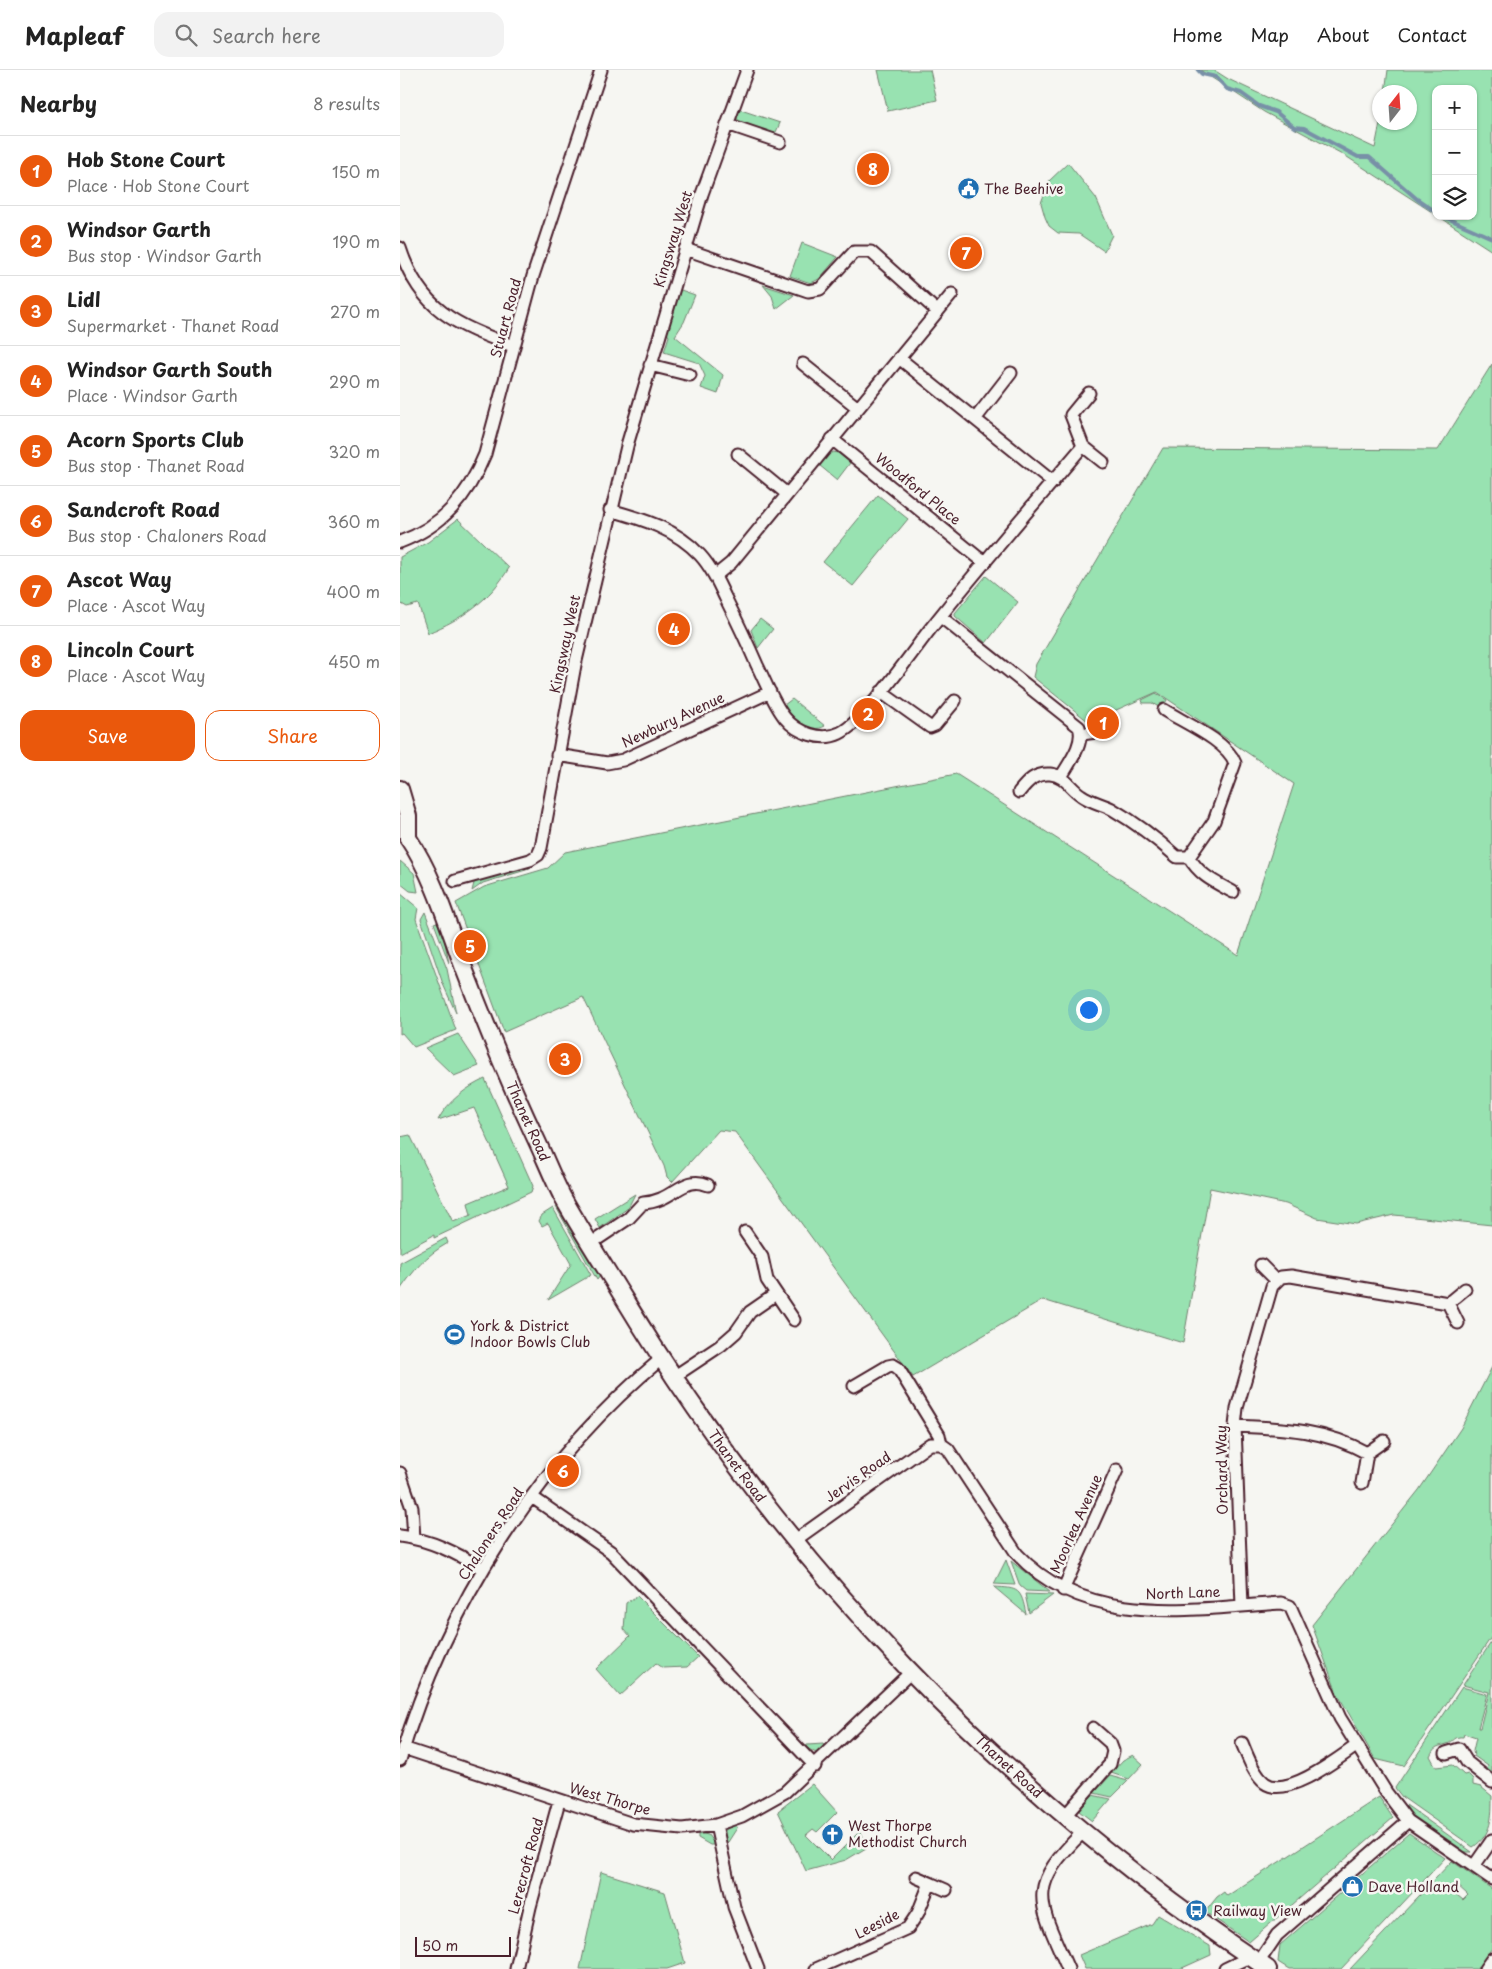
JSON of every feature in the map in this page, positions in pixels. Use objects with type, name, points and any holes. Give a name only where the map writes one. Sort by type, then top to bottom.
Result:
[{"type":"street","name":"Stuart Road","points":[[400,542],[418,535],[438,523],[455,507],[477,475],[485,454],[513,346],[568,164],[601,70]]},
{"type":"street","name":"Kingsway West","points":[[462,883],[530,860],[538,855],[542,848],[557,755],[610,510],[650,365],[685,249],[747,70]]},
{"type":"street","points":[[727,124],[780,142]]},
{"type":"street","points":[[400,248],[412,278],[436,308],[455,322],[513,346]]},
{"type":"street","points":[[685,249],[808,291],[820,289],[854,252],[871,252],[937,311]]},
{"type":"street","points":[[715,576],[731,563],[952,294]]},
{"type":"street","points":[[899,358],[976,418],[1053,482]]},
{"type":"street","points":[[803,364],[858,408]]},
{"type":"street","points":[[650,365],[690,376]]},
{"type":"street","points":[[976,418],[1011,373]]},
{"type":"street","points":[[1089,393],[1071,415],[1083,446],[1102,462]]},
{"type":"street","name":"Woodford Place","points":[[832,439],[985,563]]},
{"type":"street","points":[[610,510],[647,520],[678,537],[700,554],[715,576],[770,692],[786,719],[798,729],[810,735],[825,736],[839,734],[853,725],[940,616],[1083,446]]},
{"type":"street","points":[[738,454],[787,494]]},
{"type":"street","points":[[940,616],[1079,727],[1082,734],[1061,777]]},
{"type":"street","name":"Newbury Avenue","points":[[557,755],[608,763],[623,760],[770,692]]},
{"type":"street","points":[[881,692],[930,727],[935,725],[955,701]]},
{"type":"street","points":[[1164,710],[1222,744],[1232,754],[1235,763],[1214,821],[1189,857]]},
{"type":"street","points":[[1082,734],[1110,730]]},
{"type":"street","points":[[1020,792],[1029,780],[1038,774],[1051,774],[1061,777],[1080,794],[1111,808],[1159,840],[1177,857],[1189,857]]},
{"type":"street","points":[[400,789],[408,816],[404,839]]},
{"type":"street","name":"Thanet Road","points":[[404,839],[429,875],[505,1072],[562,1196],[672,1378],[725,1452],[794,1541],[910,1673],[1082,1833],[1149,1886],[1259,1963]]},
{"type":"street","points":[[1189,857],[1195,868],[1205,877],[1233,892]]},
{"type":"street","points":[[590,1244],[629,1218],[643,1202],[660,1201],[689,1182],[698,1181],[708,1185]]},
{"type":"street","points":[[745,1232],[762,1257],[764,1273],[794,1320]]},
{"type":"street","points":[[1261,1265],[1276,1280],[1291,1276],[1448,1303],[1465,1289]]},
{"type":"street","name":"Orchard Way","points":[[1242,1606],[1235,1426],[1237,1408],[1268,1295],[1276,1280]]},
{"type":"street","points":[[672,1378],[720,1346],[736,1332],[750,1312],[776,1294]]},
{"type":"street","points":[[1448,1303],[1458,1323]]},
{"type":"street","name":"Chaloners Road","points":[[400,1760],[425,1688],[449,1635],[484,1569],[532,1497],[572,1445],[604,1410],[661,1359]]},
{"type":"street","name":"North Lane","points":[[854,1386],[888,1366],[893,1365],[898,1368],[939,1435],[941,1444],[948,1449],[1017,1554],[1025,1563],[1063,1590],[1090,1601],[1132,1608],[1242,1606],[1281,1603],[1290,1606],[1329,1698],[1356,1746],[1386,1792],[1408,1821],[1492,1879]]},
{"type":"street","points":[[1235,1426],[1294,1428],[1349,1443],[1367,1453]]},
{"type":"street","points":[[1362,1483],[1367,1453],[1384,1441]]},
{"type":"street","name":"Jervis Road","points":[[794,1541],[930,1444],[941,1444]]},
{"type":"street","name":"Moorlea Avenue","points":[[1063,1590],[1117,1470]]},
{"type":"street","points":[[400,1473],[412,1508],[414,1538]]},
{"type":"street","points":[[532,1497],[611,1552],[815,1766]]},
{"type":"street","points":[[400,1536],[414,1538],[446,1548],[484,1569]]},
{"type":"street","name":"West Thorpe","points":[[404,1748],[633,1824],[682,1829],[716,1825],[765,1805],[785,1792],[815,1766],[910,1673]]},
{"type":"street","points":[[1064,1817],[1110,1764],[1113,1757],[1110,1743],[1093,1728]]},
{"type":"street","points":[[1242,1743],[1261,1778],[1266,1784],[1278,1787],[1303,1779],[1323,1769],[1356,1746]]},
{"type":"street","points":[[1446,1753],[1459,1749],[1467,1762],[1492,1782]]},
{"type":"street","name":"Lerecroft Road","points":[[516,1969],[530,1906],[559,1800]]},
{"type":"street","points":[[1225,1969],[1259,1963],[1278,1934],[1408,1821]]},
{"type":"street","points":[[716,1825],[734,1907],[758,1969]]},
{"type":"street","points":[[1068,1969],[1046,1916],[1042,1899],[1049,1870],[1082,1833]]},
{"type":"street","points":[[1474,1866],[1492,1840]]},
{"type":"street","points":[[916,1877],[946,1890]]},
{"type":"street","name":"Leeside","points":[[816,1969],[908,1928],[918,1913],[930,1883]]},
{"type":"street","points":[[1485,1969],[1492,1958]]},
{"type":"green space","points":[[878,70],[930,70],[937,100],[888,111]]},
{"type":"green space","points":[[1200,70],[1214,70],[1228,79],[1375,148],[1379,130],[1417,130],[1417,85],[1386,85],[1388,70],[1492,70],[1492,251],[1444,220],[1477,220],[1477,85],[1432,85],[1432,212],[1344,155],[1264,112]]},
{"type":"green space","points":[[738,109],[780,123],[776,132],[771,134],[739,122],[736,116]]},
{"type":"green space","points":[[1068,163],[1096,198],[1112,235],[1104,251],[1079,234],[1058,233],[1049,226],[1045,217],[1041,203],[1049,181]]},
{"type":"green space","points":[[802,243],[838,257],[819,279],[811,283],[790,276]]},
{"type":"green space","points":[[763,285],[794,295],[776,309],[772,296]]},
{"type":"green space","points":[[678,289],[695,295],[684,322],[675,336],[723,375],[718,394],[701,388],[705,376],[699,363],[664,352],[669,336],[666,332]]},
{"type":"green space","points":[[1492,364],[1492,1225],[1394,1215],[1356,1224],[1317,1218],[1286,1204],[1210,1188],[1183,1343],[1043,1300],[913,1377],[735,1132],[719,1130],[672,1182],[667,1177],[664,1166],[583,997],[504,1032],[456,903],[484,887],[548,868],[565,852],[956,774],[1238,955],[1294,784],[1157,692],[1089,722],[1033,677],[1036,664],[1163,448],[1438,450]]},
{"type":"green space","points":[[833,452],[838,453],[850,463],[837,480],[819,465]]},
{"type":"green space","points":[[878,495],[908,519],[853,586],[823,562]]},
{"type":"green space","points":[[458,519],[509,568],[484,599],[464,615],[428,633],[418,604],[407,607],[400,603],[400,557],[428,542]]},
{"type":"green space","points":[[986,576],[1018,602],[986,643],[955,616],[955,613]]},
{"type":"green space","points":[[760,619],[773,629],[758,648],[751,630]]},
{"type":"green space","points":[[1156,693],[1167,700],[1162,709],[1152,703],[1143,703],[1142,700]]},
{"type":"green space","points":[[792,699],[825,726],[814,728],[802,723],[791,715],[784,705]]},
{"type":"green space","points":[[400,861],[414,873],[418,892],[410,891],[400,883]]},
{"type":"green space","points":[[530,863],[533,866],[526,870],[483,883],[472,891],[477,880]]},
{"type":"green space","points":[[400,893],[418,908],[416,919],[456,1030],[414,1047],[402,1033],[400,1034]]},
{"type":"green space","points":[[425,912],[447,969],[456,1013],[443,984],[421,919]]},
{"type":"green space","points":[[437,922],[444,938],[449,963],[434,923]]},
{"type":"green space","points":[[458,1034],[479,1066],[454,1076],[425,1048]]},
{"type":"green space","points":[[485,1079],[533,1186],[531,1192],[434,1238],[434,1235],[400,1253],[400,1137],[410,1135],[453,1222],[471,1215],[468,1203],[509,1186],[474,1108],[438,1120],[458,1095]]},
{"type":"green space","points":[[635,1194],[628,1208],[600,1228],[595,1219]]},
{"type":"green space","points":[[556,1207],[563,1209],[600,1276],[597,1280]]},
{"type":"green space","points":[[553,1208],[591,1275],[548,1300],[571,1264],[548,1223],[542,1226],[539,1221],[542,1215]]},
{"type":"green space","points":[[446,1238],[448,1243],[421,1264],[400,1290],[400,1263]]},
{"type":"green space","points":[[1492,1367],[1492,1636],[1404,1766],[1375,1759],[1337,1693],[1312,1625],[1419,1490],[1461,1428]]},
{"type":"green space","points":[[1006,1560],[1015,1585],[994,1584]]},
{"type":"green space","points":[[1011,1561],[1050,1592],[1026,1591],[1020,1586]]},
{"type":"green space","points":[[994,1587],[1014,1589],[1018,1592],[1026,1614]]},
{"type":"green space","points":[[1025,1594],[1053,1595],[1029,1613]]},
{"type":"green space","points":[[637,1596],[698,1657],[687,1667],[663,1668],[656,1663],[620,1696],[596,1669],[630,1636],[624,1629],[626,1603]]},
{"type":"green space","points":[[1492,1641],[1492,1777],[1486,1772],[1488,1766],[1474,1756],[1473,1751],[1476,1738],[1464,1734],[1463,1737],[1458,1737],[1450,1743],[1435,1748],[1430,1756],[1436,1767],[1453,1765],[1464,1775],[1468,1774],[1473,1779],[1473,1785],[1481,1787],[1492,1796],[1490,1825],[1484,1837],[1473,1847],[1402,1797],[1395,1788],[1462,1687],[1487,1694],[1478,1728],[1480,1728],[1489,1692],[1463,1685]]},
{"type":"green space","points":[[823,1744],[826,1748],[816,1753],[805,1747],[807,1745]]},
{"type":"green space","points":[[1133,1755],[1143,1764],[1129,1779],[1111,1773],[1123,1760]]},
{"type":"green space","points":[[1110,1776],[1128,1781],[1112,1797],[1094,1793]]},
{"type":"green space","points":[[812,1784],[837,1812],[817,1832],[813,1829],[806,1835],[831,1860],[859,1832],[871,1845],[846,1860],[806,1871],[778,1811]]},
{"type":"green space","points":[[1092,1795],[1111,1799],[1092,1821],[1079,1811]]},
{"type":"green space","points":[[1379,1797],[1393,1818],[1249,1942],[1205,1912],[1217,1897],[1224,1892],[1227,1896]]},
{"type":"green space","points":[[1406,1805],[1472,1852],[1463,1852],[1419,1822],[1404,1807]]},
{"type":"green space","points":[[736,1824],[737,1828],[728,1842],[724,1843],[725,1830]]},
{"type":"green space","points":[[698,1833],[708,1835],[715,1845],[710,1845],[698,1838]]},
{"type":"green space","points":[[1409,1833],[1445,1858],[1341,1969],[1289,1969],[1278,1962],[1280,1945]]},
{"type":"green space","points":[[1452,1861],[1492,1889],[1492,1948],[1477,1969],[1350,1969]],"holes":[[[1456,1884],[1468,1895],[1463,1900],[1451,1890]]]},
{"type":"green space","points":[[601,1872],[665,1892],[685,1963],[667,1969],[580,1969]]},
{"type":"green space","points":[[1158,1915],[1210,1946],[1211,1955],[1180,1969],[1085,1969],[1079,1955],[1152,1924]]},
{"type":"waterway","points":[[1198,70],[1202,74],[1216,77],[1227,89],[1241,93],[1259,106],[1276,112],[1294,127],[1304,128],[1358,157],[1369,157],[1417,199],[1432,209]]},
{"type":"waterway","points":[[1451,220],[1492,238]]},
{"type":"place","name":"Lincoln Court","points":[[873,169]]},
{"type":"place","name":"The Beehive","points":[[968,189]]},
{"type":"place","name":"Ascot Way","points":[[966,253]]},
{"type":"place","name":"Windsor Garth South","points":[[674,629]]},
{"type":"place","name":"Windsor Garth","points":[[868,714]]},
{"type":"place","name":"Hob Stone Court","points":[[1103,723]]},
{"type":"place","name":"Acorn Sports Club","points":[[470,946]]},
{"type":"place","name":"Lidl","points":[[565,1059]]},
{"type":"place","name":"York & District Indoor Bowls Club","points":[[454,1334]]},
{"type":"place","name":"Sandcroft Road","points":[[563,1471]]},
{"type":"place","name":"West Thorpe Methodist Church","points":[[832,1834]]},
{"type":"place","name":"Dave Holland","points":[[1352,1887]]},
{"type":"place","name":"Railway View","points":[[1197,1911]]}]
